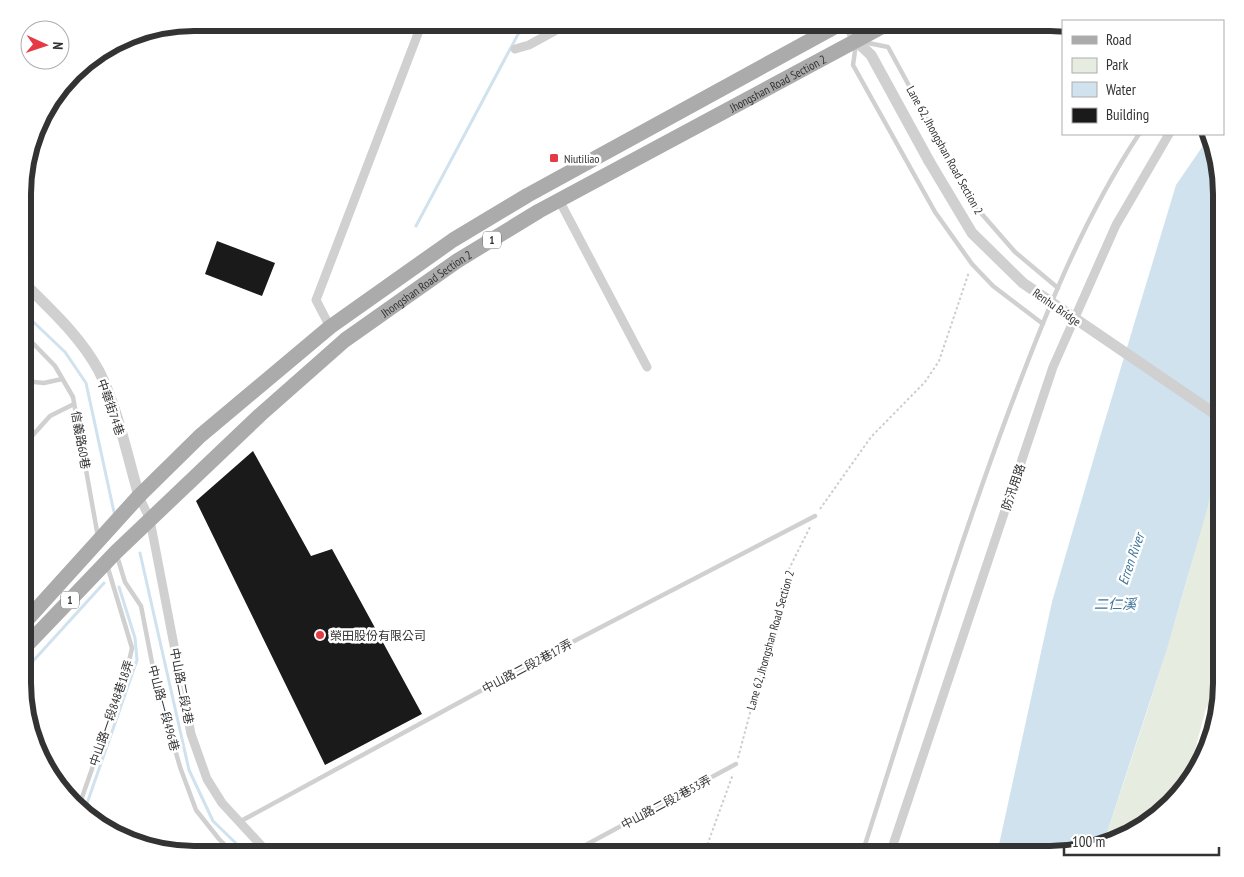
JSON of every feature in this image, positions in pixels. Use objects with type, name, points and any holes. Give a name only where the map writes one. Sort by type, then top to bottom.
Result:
[{"type":"main road","name":"Jhongshan Road Section 2","points":[[105,549],[134,502],[200,436],[330,327],[453,240],[520,200],[826,32]]},
{"type":"main road","name":"Jhongshan Road Section 2","points":[[105,549],[146,524],[260,414],[345,340],[457,261],[559,200],[872,32]]},
{"type":"main road","name":"1","points":[[32,616],[105,549]]},
{"type":"main road","name":"1","points":[[32,638],[105,549]]},
{"type":"street","points":[[330,327],[316,300],[419,32]]},
{"type":"street","points":[[515,49],[528,45],[553,32]]},
{"type":"street","name":"Lane 62, Jhongshan Road Section 2","points":[[852,32],[856,41],[871,55],[929,161]]},
{"type":"street","name":"防汛用路","points":[[893,846],[1053,367],[1116,225],[1169,135]]},
{"type":"street","name":"Renhu Bridge","points":[[929,161],[972,233],[1023,283],[1212,412]]},
{"type":"street","points":[[559,200],[647,367]]},
{"type":"street","name":"中華街74巷","points":[[31,290],[65,324],[98,369],[106,387],[134,502]]},
{"type":"street","name":"中山路二段2巷","points":[[134,502],[146,524],[191,734],[207,779],[222,803],[262,845]]},
{"type":"lane","points":[[856,41],[853,65],[935,212],[972,264],[993,286],[1043,324]]},
{"type":"lane","name":"Lane 62, Jhongshan Road Section 2","points":[[856,41],[888,47],[974,205],[1015,252],[1058,288]]},
{"type":"lane","points":[[865,846],[956,560],[996,445],[1058,288],[1102,192],[1138,135]]},
{"type":"lane","name":"信義路60巷","points":[[31,342],[55,366],[74,404],[105,549]]},
{"type":"lane","points":[[31,382],[44,383],[62,379]]},
{"type":"lane","points":[[31,437],[50,416],[74,404]]},
{"type":"lane","name":"中山路二段2巷17弄","points":[[241,821],[530,664],[815,516]]},
{"type":"lane","name":"中山路一段848巷18弄","points":[[80,799],[128,666],[132,648],[105,549]]},
{"type":"lane","name":"中山路一段496巷","points":[[105,549],[141,606],[155,678],[180,767],[196,810],[225,845]]},
{"type":"lane","name":"中山路二段2巷53弄","points":[[585,845],[736,764]]},
{"type":"path","name":"Lane 62, Jhongshan Road Section 2","points":[[707,846],[736,764],[788,571],[815,516],[871,437],[925,382],[939,361],[972,264]]},
{"type":"green space","points":[[1212,481],[1211,706],[1206,708],[1192,761],[1179,782],[1149,812],[1122,829],[1106,835],[1169,642],[1198,541]]},
{"type":"water","name":"二仁溪","points":[[1204,144],[1212,183],[1212,485],[1208,506],[1167,649],[1106,835],[1071,844],[999,846],[1052,602],[1176,185]]},
{"type":"building","points":[[217,241],[275,263],[262,296],[205,274]]},
{"type":"building","name":"榮田股份有限公司","points":[[253,451],[311,556],[332,549],[422,714],[325,765],[196,501]]},
{"type":"waterway","points":[[416,226],[519,32]]},
{"type":"waterway","points":[[31,320],[65,352],[86,383],[114,512]]},
{"type":"waterway","points":[[140,553],[189,770],[213,821],[238,845]]},
{"type":"waterway","points":[[32,662],[104,583]]},
{"type":"waterway","points":[[87,805],[137,660],[135,638],[119,587]]},
{"type":"place","name":"Niutiliao","points":[[554,158]]},
{"type":"place","name":"榮田股份有限公司","points":[[320,635]]},
{"type":"water label","name":"Erren River","points":[[1131,559]]}]
